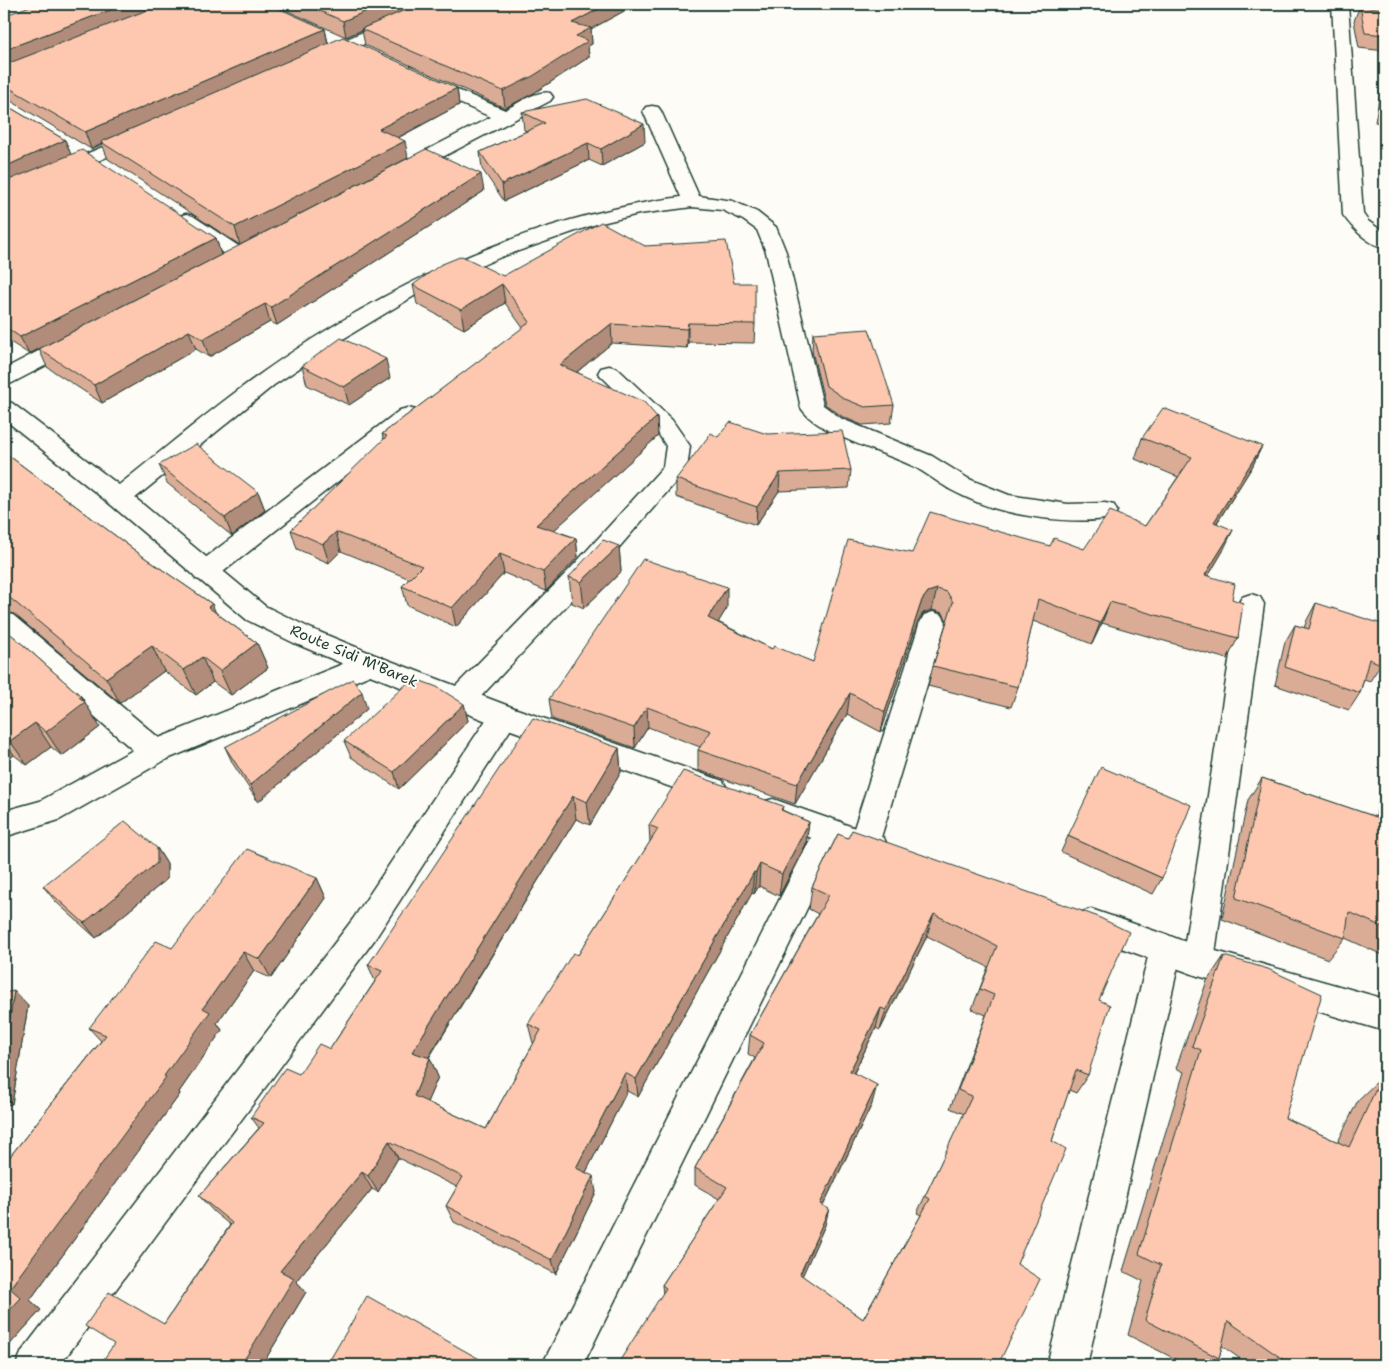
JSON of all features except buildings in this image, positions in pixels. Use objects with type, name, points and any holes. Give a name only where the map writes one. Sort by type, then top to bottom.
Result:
[{"type":"street","points":[[303,65],[439,4]]},
{"type":"street","points":[[1358,15],[1340,8],[1353,215],[1361,225],[1385,242]]},
{"type":"street","points":[[331,38],[365,54]]},
{"type":"street","points":[[408,74],[505,117]]},
{"type":"street","points":[[381,181],[544,97]]},
{"type":"street","points":[[652,112],[692,202]]},
{"type":"street","points":[[4,196],[82,153],[152,131]]},
{"type":"street","points":[[82,153],[106,169]]},
{"type":"street","points":[[119,498],[266,380],[335,334],[412,289],[494,253],[586,221],[640,208],[692,202],[726,205],[750,216],[766,227],[776,252],[812,408],[834,424],[924,462],[961,485],[1004,503],[1068,512],[1105,511]]},
{"type":"street","points":[[173,212],[240,255]]},
{"type":"street","points":[[222,264],[257,246]]},
{"type":"street","points":[[4,378],[91,332]]},
{"type":"street","points":[[461,699],[580,575],[675,469],[678,446],[664,425],[609,373]]},
{"type":"street","name":"Route Sidi M'Barek","points":[[4,408],[119,498],[256,613],[303,636],[370,664],[504,716],[902,857]]},
{"type":"street","points":[[205,572],[408,415]]},
{"type":"street","points":[[1198,960],[1251,604]]},
{"type":"street","points":[[4,622],[155,752]]},
{"type":"street","points":[[864,844],[933,622]]},
{"type":"street","points":[[4,824],[48,811],[155,752],[370,664]]},
{"type":"street","points":[[36,1365],[364,929],[504,716]]},
{"type":"street","points":[[562,1365],[830,831]]},
{"type":"street","points":[[1062,913],[1198,960],[1385,1015]]},
{"type":"street","points":[[1067,1365],[1166,949]]}]
